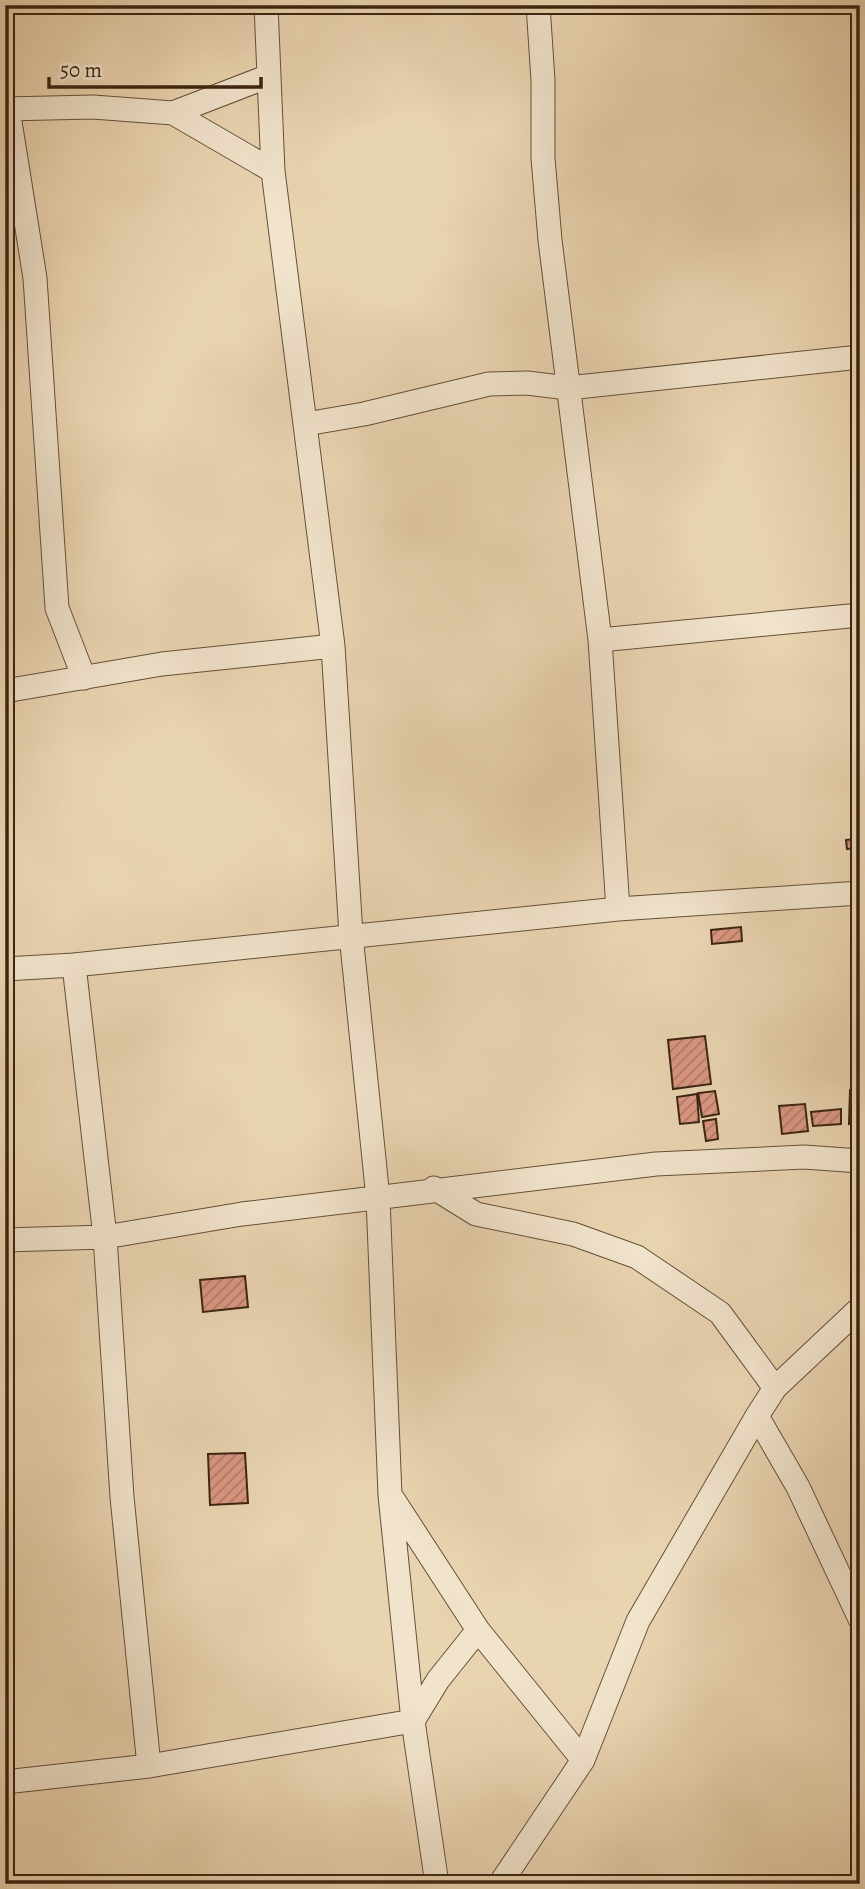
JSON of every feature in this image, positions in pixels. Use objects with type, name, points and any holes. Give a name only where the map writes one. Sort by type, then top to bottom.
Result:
[{"type":"street","points":[[265,5],[273,171],[333,646],[351,935],[378,1198],[390,1495],[412,1721],[437,1884]]},
{"type":"street","points":[[538,5],[543,80],[543,158],[568,388],[600,640],[618,909]]},
{"type":"street","points":[[84,678],[57,608],[35,278],[7,109],[93,107],[173,113],[268,76]]},
{"type":"street","points":[[173,113],[273,171]]},
{"type":"street","points":[[306,424],[364,414],[489,384],[527,383],[568,388],[860,357]]},
{"type":"street","points":[[600,640],[860,615]]},
{"type":"street","points":[[5,691],[162,664],[333,646]]},
{"type":"street","points":[[5,969],[75,965],[618,909],[860,892]]},
{"type":"street","points":[[75,965],[105,1237],[122,1497],[149,1766]]},
{"type":"street","points":[[5,1240],[105,1237],[242,1214],[378,1198],[434,1188],[656,1164],[804,1157],[860,1161]]},
{"type":"street","points":[[434,1188],[476,1214],[573,1234],[637,1258],[720,1313],[775,1388]]},
{"type":"street","points":[[500,1884],[583,1760],[638,1621],[757,1416],[775,1388],[860,1308]]},
{"type":"street","points":[[757,1416],[798,1487],[860,1619]]},
{"type":"street","points":[[390,1495],[478,1630],[583,1760]]},
{"type":"street","points":[[5,1782],[149,1766],[412,1721],[438,1680],[478,1630]]},
{"type":"building","points":[[860,838],[860,848],[847,849],[846,840]]},
{"type":"building","points":[[741,927],[742,941],[712,944],[711,930]]},
{"type":"building","points":[[705,1036],[711,1084],[673,1089],[668,1040]]},
{"type":"building","points":[[850,1090],[860,1090],[860,1125],[849,1124]]},
{"type":"building","points":[[715,1091],[719,1114],[702,1117],[698,1093]]},
{"type":"building","points":[[697,1094],[699,1122],[680,1124],[677,1097]]},
{"type":"building","points":[[805,1104],[808,1131],[782,1134],[779,1106]]},
{"type":"building","points":[[841,1109],[841,1124],[813,1126],[811,1112]]},
{"type":"building","points":[[716,1119],[718,1139],[706,1141],[703,1121]]},
{"type":"building","points":[[245,1276],[248,1307],[203,1312],[200,1280]]},
{"type":"building","points":[[245,1453],[248,1503],[210,1505],[208,1454]]}]
